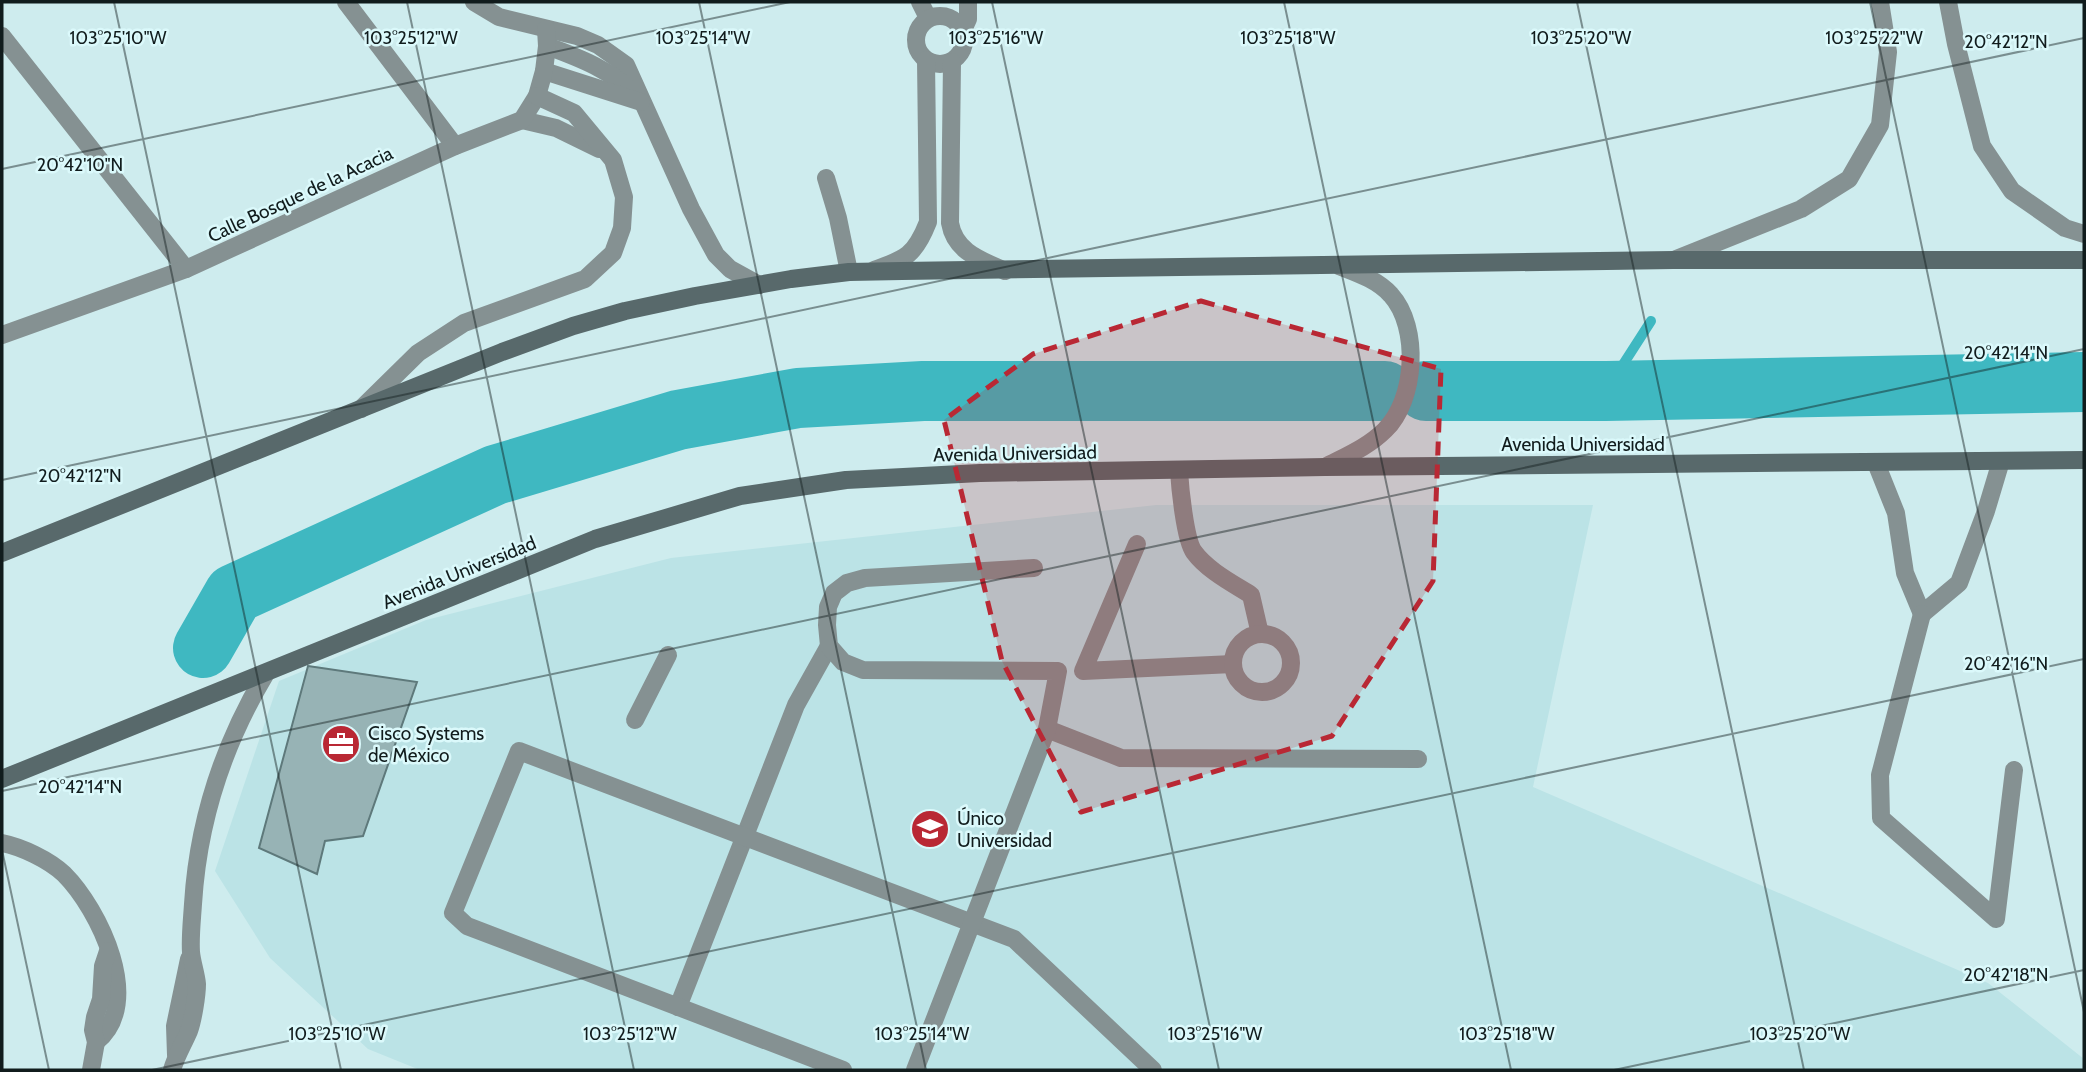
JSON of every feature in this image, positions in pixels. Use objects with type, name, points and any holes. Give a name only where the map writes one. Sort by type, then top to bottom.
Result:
[{"type":"main road","points":[[2,553],[573,326],[625,311],[759,285],[858,272],[1673,260],[2084,260]]},
{"type":"main road","name":"Avenida Universidad","points":[[2,779],[594,539],[740,496],[846,480],[980,473],[2084,460]]},
{"type":"street","points":[[474,2],[590,62],[621,81],[644,103],[691,209],[716,256],[730,269],[759,285]]},
{"type":"street","points":[[920,2],[928,18]]},
{"type":"street","points":[[963,30],[968,19],[968,2]]},
{"type":"street","points":[[1673,260],[1801,209],[1849,178],[1880,125],[1888,52],[1880,2]]},
{"type":"street","points":[[1948,2],[1982,146],[2012,191],[2065,229],[2084,234]]},
{"type":"street","points":[[356,6],[455,146]]},
{"type":"street","points":[[941,15],[954,20],[963,30],[965,42],[961,53],[952,61],[934,64],[918,51],[915,38],[919,26],[928,18],[941,15]]},
{"type":"street","points":[[2,36],[186,269]]},
{"type":"street","points":[[546,37],[544,71],[537,96],[522,120],[561,130],[595,145],[613,160]]},
{"type":"street","points":[[827,178],[858,272],[901,260],[914,249],[928,222],[926,60]]},
{"type":"street","points":[[952,61],[952,235],[959,245],[977,258],[1005,271]]},
{"type":"street","points":[[544,71],[644,103]]},
{"type":"street","points":[[361,409],[418,353],[464,323],[584,279],[613,253],[622,229],[624,197],[613,160],[574,113],[537,96]]},
{"type":"street","name":"Calle Bosque de la Acacia","points":[[2,335],[186,269],[455,146],[522,120]]},
{"type":"street","points":[[1325,467],[1369,443],[1387,428],[1400,408],[1409,378],[1411,345],[1405,316],[1390,294],[1367,278],[1339,266]]},
{"type":"street","points":[[2001,461],[1959,583],[1922,614],[1880,775],[1881,818],[1996,919],[2014,770]]},
{"type":"street","points":[[1877,463],[1896,513],[1905,573],[1922,614]]},
{"type":"street","points":[[1179,471],[1182,507],[1192,551],[1214,571],[1251,595],[1260,634]]},
{"type":"street","points":[[1137,544],[1083,671],[1233,664]]},
{"type":"street","points":[[678,1007],[796,705],[829,646],[828,607],[834,593],[847,583],[865,578],[1034,568]]},
{"type":"street","points":[[1260,634],[1271,635],[1281,641],[1291,660],[1290,672],[1284,682],[1275,689],[1264,691],[1252,690],[1243,685],[1236,676],[1233,664],[1234,654],[1240,644],[1249,637],[1260,634]]},
{"type":"street","points":[[829,646],[843,662],[863,670],[1058,671],[1047,729],[915,1070]]},
{"type":"street","points":[[635,720],[668,655]]},
{"type":"street","points":[[174,1063],[190,1028],[197,984],[191,952],[195,869],[216,779],[235,729],[267,673]]},
{"type":"street","points":[[1047,729],[1121,758],[1418,759]]},
{"type":"street","points":[[843,1070],[467,926],[453,913],[519,751],[1014,939],[1153,1070]]},
{"type":"street","points":[[2,843],[41,859],[62,873],[83,898],[98,922],[108,951],[103,966],[101,999],[93,1030],[96,1042],[91,1070]]},
{"type":"highlighted area","points":[[1201,301],[1441,369],[1433,581],[1332,736],[1081,812],[1002,661],[944,420],[1033,354]]},
{"type":"shaded area","name":"Único Universidad","points":[[1156,505],[1593,505],[1533,787],[1988,983],[2084,1059],[2084,1070],[420,1070],[368,1049],[270,958],[215,871],[279,681],[426,620],[671,558]]},
{"type":"building","points":[[308,666],[417,682],[363,836],[325,841],[317,874],[259,848]]},
{"type":"waterway","points":[[1606,391],[1651,321]]},
{"type":"waterway","points":[[1426,391],[1606,391],[2084,382]]},
{"type":"waterway","points":[[203,648],[234,594],[495,475],[678,420],[798,398],[923,391],[1385,391]]},
{"type":"place","name":"Cisco Systems de México","points":[[341,744]]},
{"type":"place","name":"Único Universidad","points":[[930,829]]}]
